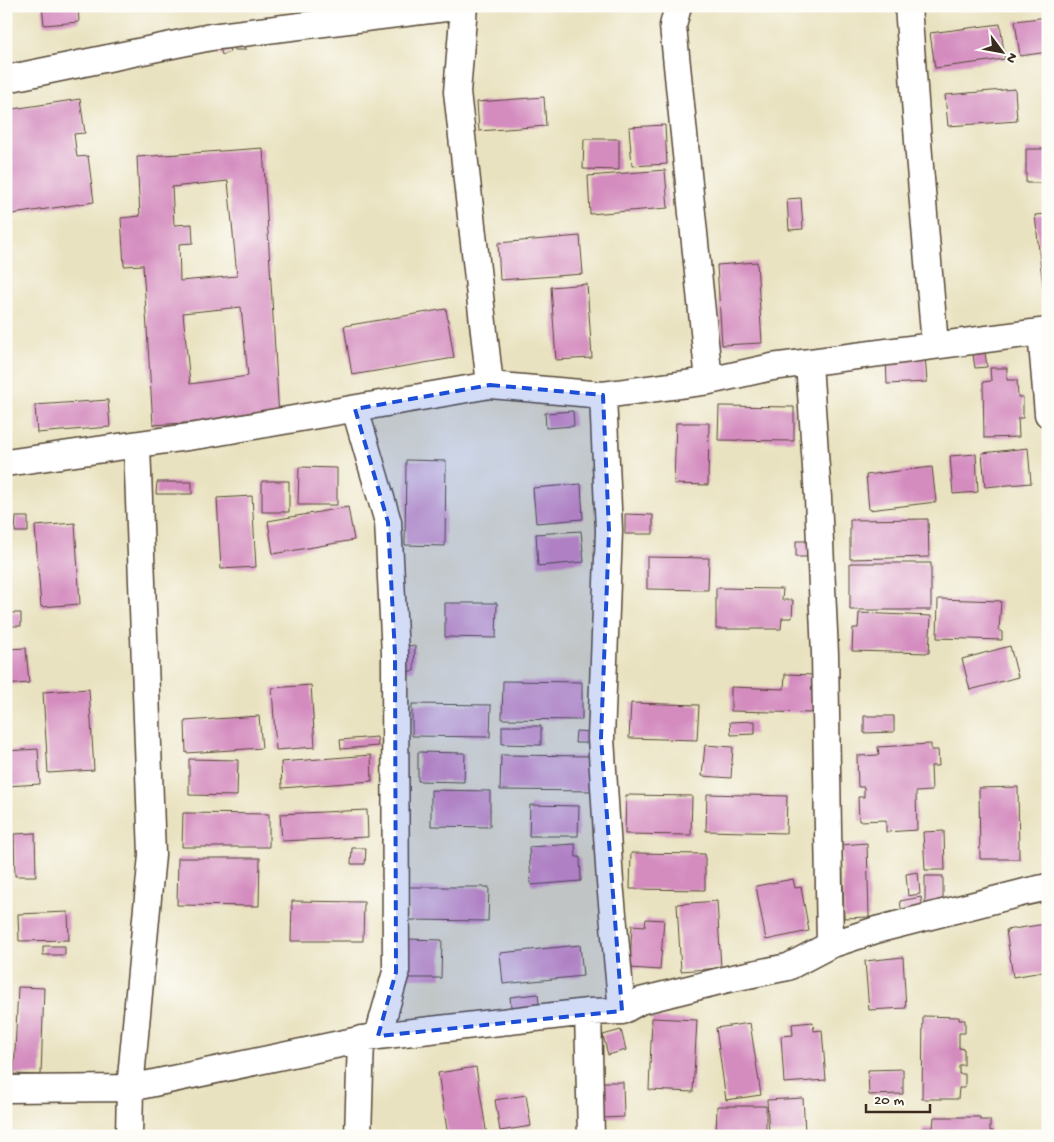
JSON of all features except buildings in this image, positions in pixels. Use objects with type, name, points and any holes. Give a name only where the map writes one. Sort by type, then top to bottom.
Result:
[{"type":"street","points":[[6,79],[211,37],[463,6],[457,92],[490,385]]},
{"type":"street","points":[[678,6],[673,26],[709,381]]},
{"type":"street","points":[[908,6],[918,155],[935,345]]},
{"type":"street","points":[[6,463],[137,444],[490,385],[603,395],[709,381],[772,367],[1044,331],[1048,414]]},
{"type":"street","points":[[809,363],[818,498],[825,654],[830,945]]},
{"type":"street","points":[[603,395],[609,531],[601,738],[610,882],[622,1011]]},
{"type":"street","points":[[355,408],[388,522],[395,654],[396,972],[370,1038],[358,1136]]},
{"type":"street","points":[[130,1136],[130,1088],[152,855],[137,444]]},
{"type":"street","points":[[6,1089],[130,1088],[370,1038],[588,1012],[622,1011],[640,1002],[728,979],[788,967],[830,945],[876,930],[1048,887]]},
{"type":"street","points":[[588,1012],[591,1136]]},
{"type":"highlighted area","points":[[490,385],[603,395],[609,531],[601,738],[622,1011],[378,1036],[396,972],[395,654],[388,522],[355,409]]}]
